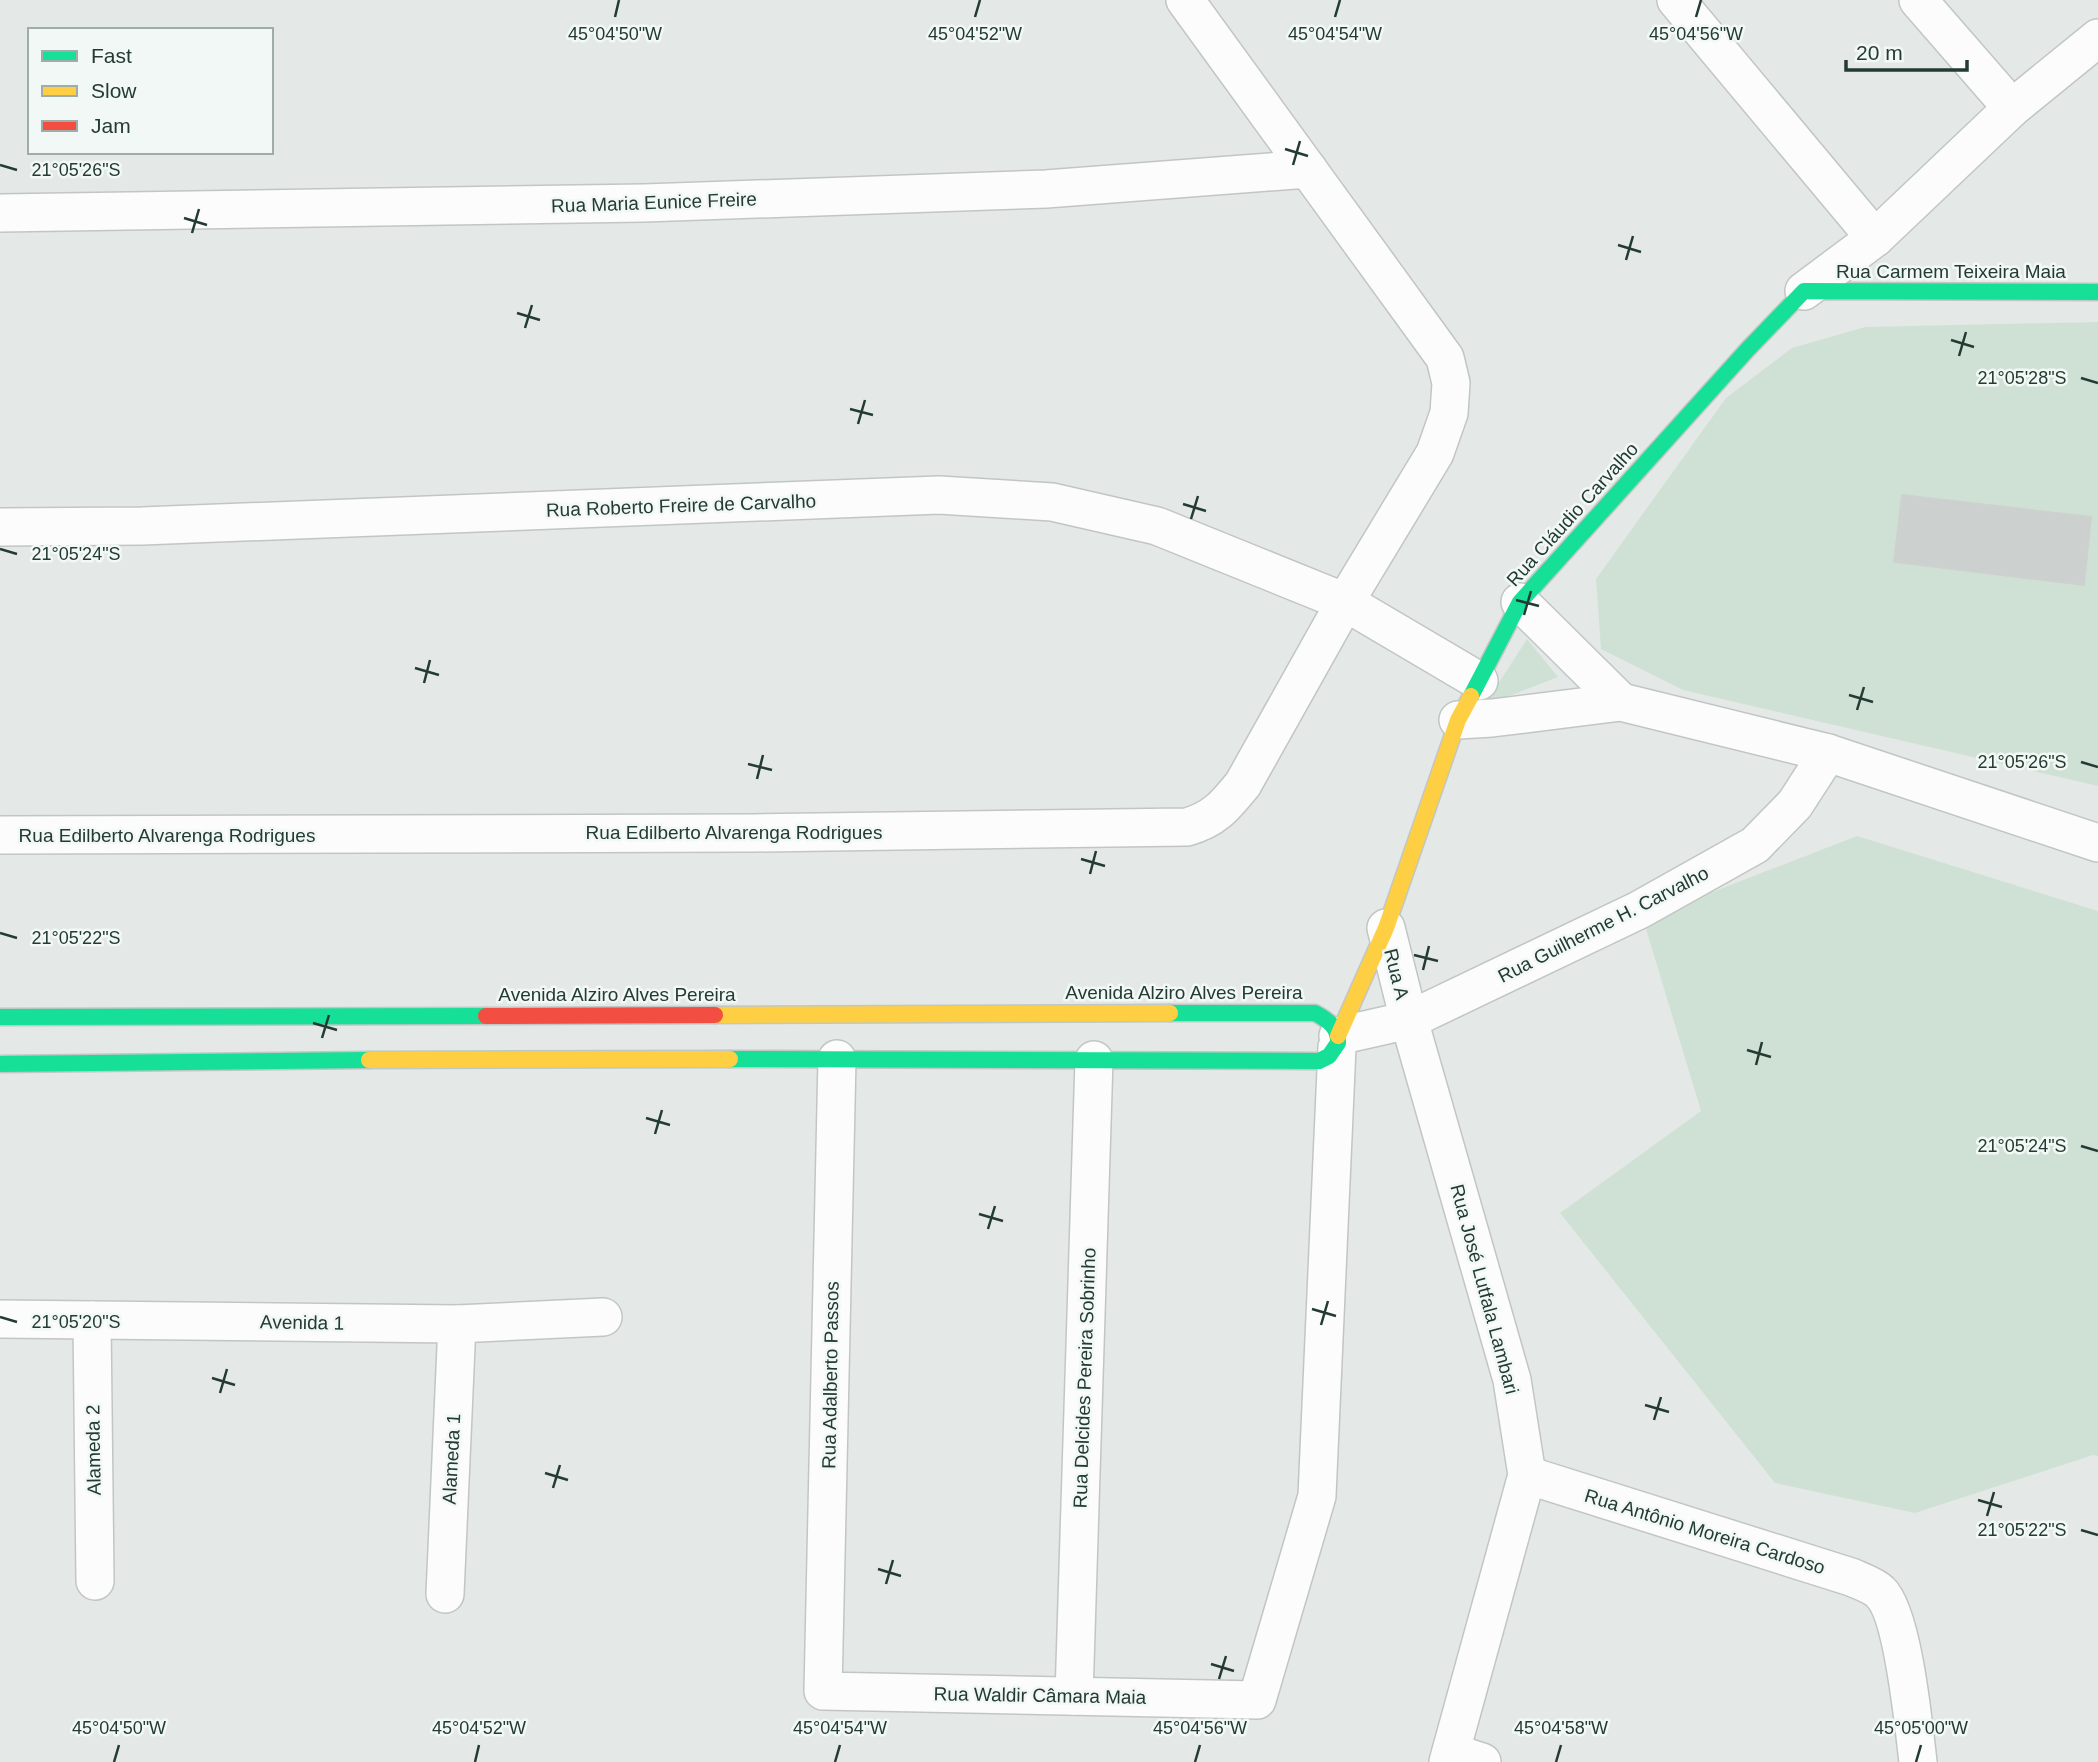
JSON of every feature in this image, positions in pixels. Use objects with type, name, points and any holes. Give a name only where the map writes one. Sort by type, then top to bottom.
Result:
[{"type":"street","name":"Rua Edilberto Alvarenga Rodrigues","points":[[0,835],[753,833],[1187,827],[1207,821],[1224,807],[1243,784],[1345,602],[1435,453],[1449,413],[1451,383],[1445,358],[1185,0]]},
{"type":"street","points":[[1676,0],[1875,239]]},
{"type":"street","points":[[1918,0],[2011,108]]},
{"type":"street","points":[[1804,291],[1875,239],[2011,108],[2098,38]]},
{"type":"street","name":"Rua Maria Eunice Freire","points":[[0,213],[644,204],[1046,189],[1308,169]]},
{"type":"street","name":"Rua Carmem Teixeira Maia","points":[[1804,291],[2098,292]]},
{"type":"street","name":"Rua Cláudio Carvalho","points":[[1338,1042],[1386,928],[1458,720],[1520,602],[1748,349],[1804,291]]},
{"type":"street","name":"Rua Roberto Freire de Carvalho","points":[[0,527],[142,526],[939,495],[996,496],[1052,502],[1157,526],[1345,602],[1479,681]]},
{"type":"street","points":[[1520,602],[1621,702]]},
{"type":"street","points":[[1458,720],[1621,702],[1828,753],[2098,843]]},
{"type":"street","name":"Rua Guilherme H. Carvalho","points":[[1338,1042],[1409,1020],[1639,910],[1755,845],[1795,804],[1828,753]]},
{"type":"street","name":"Rua A","points":[[1386,928],[1409,1020]]},
{"type":"street","name":"Avenida Alziro Alves Pereira","points":[[0,1017],[1315,1013],[1327,1018],[1336,1027],[1338,1042]]},
{"type":"street","name":"Rua José Lutfala Lambari","points":[[1409,1020],[1512,1380],[1527,1475],[1460,1759]]},
{"type":"street","points":[[0,1064],[582,1058],[1319,1061],[1330,1057],[1338,1042]]},
{"type":"street","name":"Rua Waldir Câmara Maia","points":[[823,1691],[1257,1700],[1317,1496],[1338,1042]]},
{"type":"street","name":"Rua Adalberto Passos","points":[[823,1691],[837,1059]]},
{"type":"street","name":"Rua Delcides Pereira Sobrinho","points":[[1074,1696],[1094,1060]]},
{"type":"street","name":"Avenida 1","points":[[0,1319],[457,1324],[603,1317]]},
{"type":"street","name":"Alameda 2","points":[[92,1320],[94,1581]]},
{"type":"street","name":"Alameda 1","points":[[445,1594],[457,1324]]},
{"type":"street","name":"Rua Antônio Moreira Cardoso","points":[[1527,1475],[1851,1577],[1881,1592],[1897,1630],[1909,1689],[1918,1762]]},
{"type":"green space","points":[[2098,322],[2098,786],[1683,690],[1601,649],[1596,579],[1726,398],[1792,348],[1865,327]]},
{"type":"green space","points":[[1527,639],[1558,677],[1484,706]]},
{"type":"green space","points":[[1857,836],[2098,911],[2098,1456],[2093,1455],[1915,1513],[1775,1483],[1560,1213],[1701,1111],[1643,919]]},
{"type":"building","points":[[1902,495],[2091,517],[2084,585],[1894,562]]},
{"type":"traffic: fast","points":[[1471,696],[1520,602],[1748,349],[1804,291],[2098,292]]},
{"type":"traffic: fast","points":[[730,1059],[1319,1061],[1329,1056],[1338,1043],[1337,1033],[1332,1025],[1315,1013],[1170,1013]]},
{"type":"traffic: fast","points":[[0,1017],[486,1016]]},
{"type":"traffic: fast","points":[[0,1064],[369,1060]]},
{"type":"traffic: slow","points":[[1338,1036],[1386,928],[1458,720],[1471,696]]},
{"type":"traffic: slow","points":[[715,1015],[1170,1013]]},
{"type":"traffic: slow","points":[[369,1060],[730,1059]]},
{"type":"traffic: jam","points":[[486,1016],[715,1015]]}]
